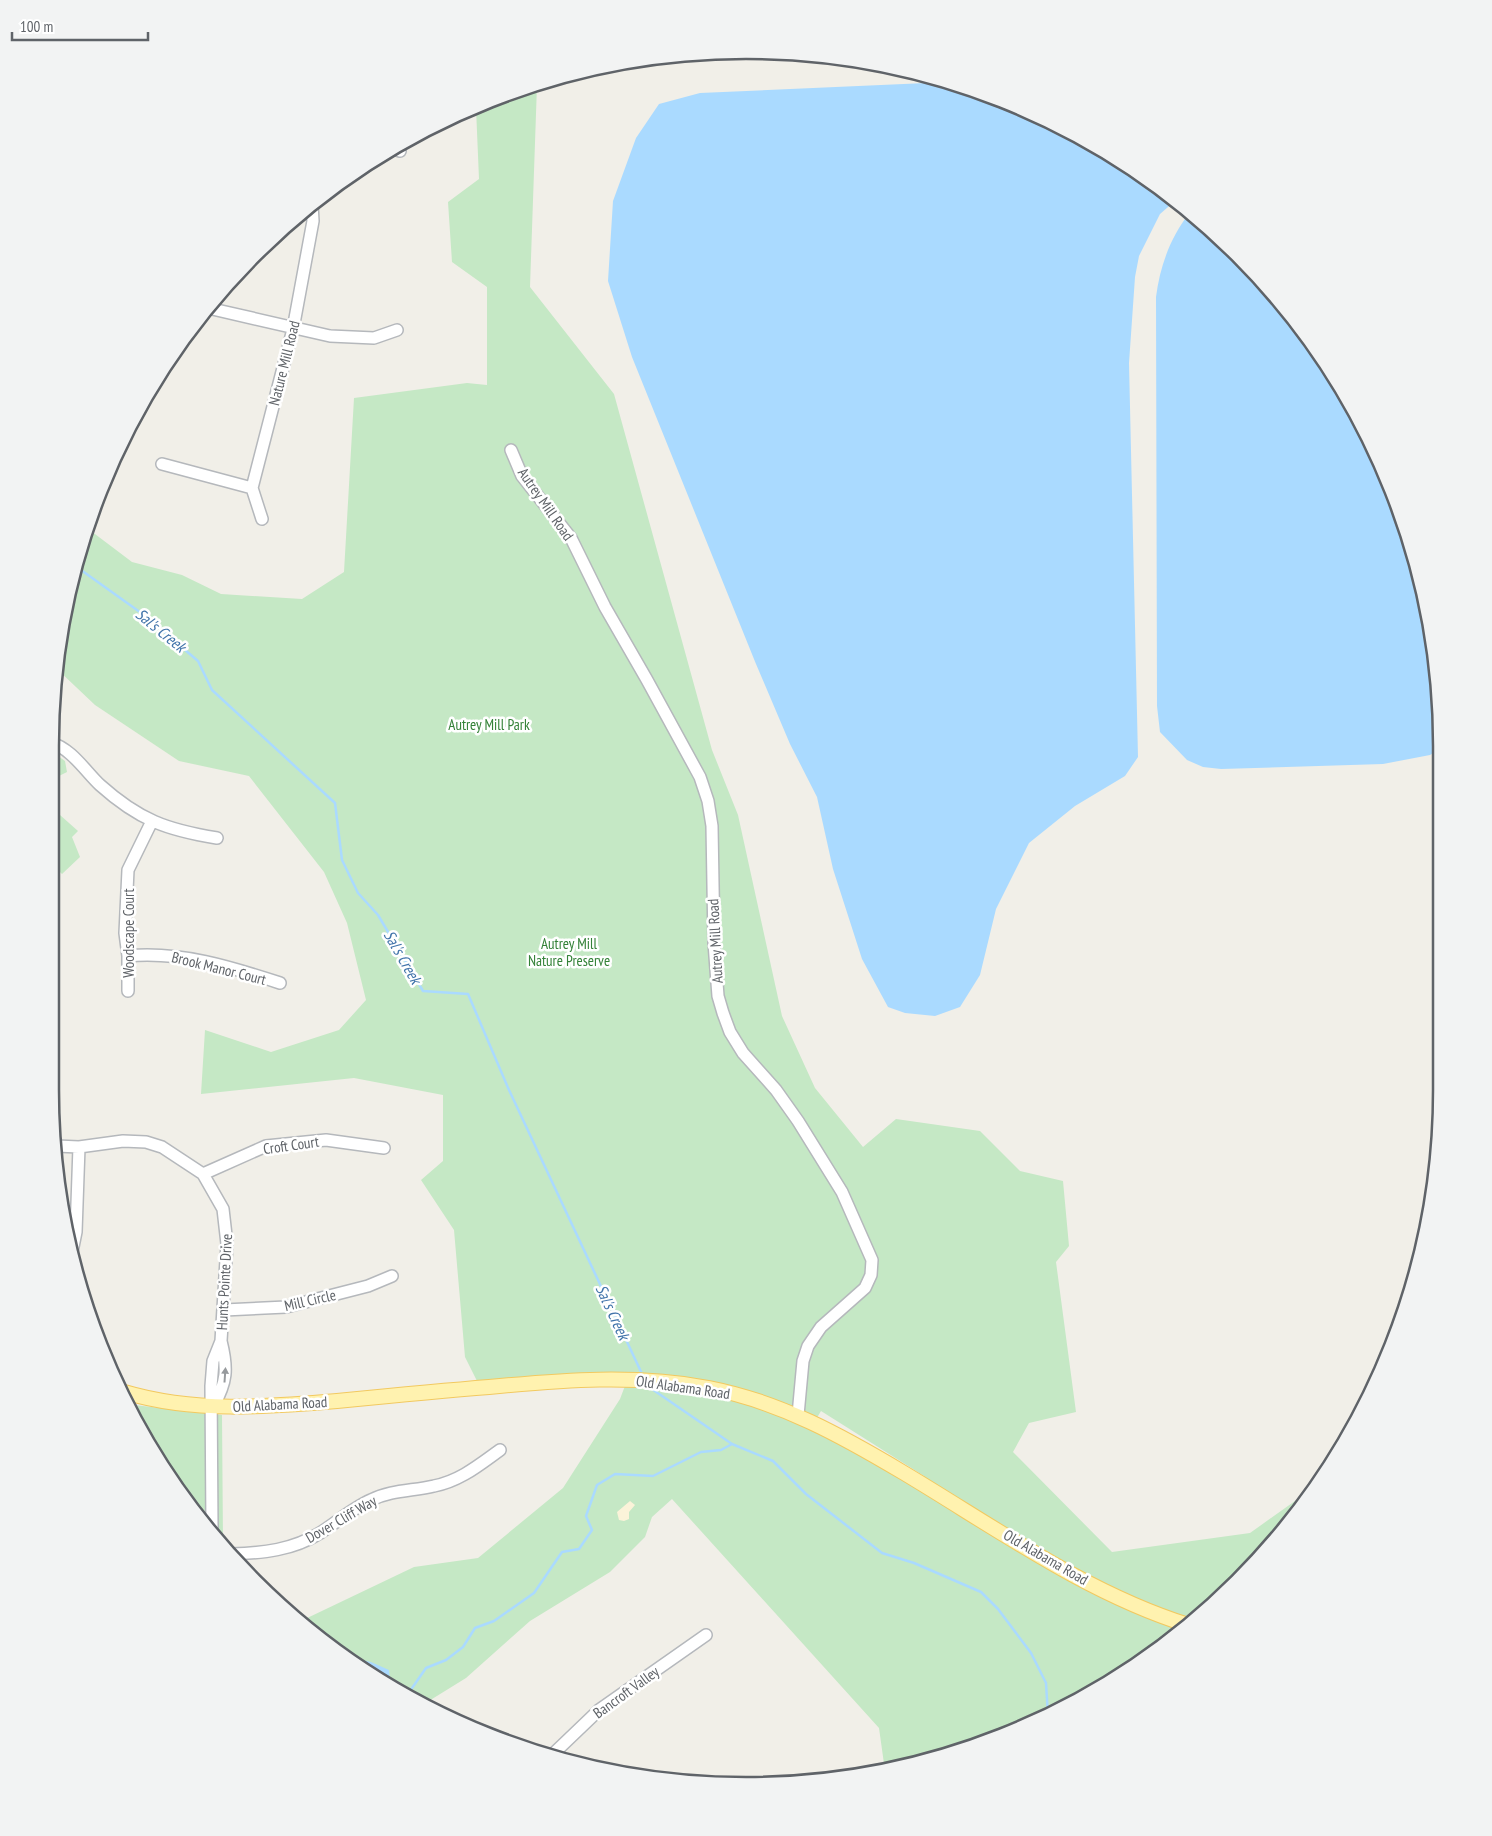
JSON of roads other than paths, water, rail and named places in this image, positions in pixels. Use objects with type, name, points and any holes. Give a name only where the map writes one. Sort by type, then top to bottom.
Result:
[{"type":"main road","name":"Old Alabama Road","points":[[130,1393],[171,1402],[213,1407],[271,1407],[554,1381],[619,1378],[666,1381],[710,1388],[759,1400],[798,1415],[863,1448],[1073,1575],[1122,1600],[1180,1622]]},
{"type":"street","name":"Nature Mill Road","points":[[252,488],[293,329],[313,221],[313,213]]},
{"type":"street","points":[[216,310],[330,336],[374,338],[397,330]]},
{"type":"street","name":"Autrey Mill Road","points":[[511,450],[522,476],[571,538],[604,607],[647,680],[700,777],[708,801],[712,826],[714,943],[718,996],[723,1013],[730,1032],[743,1053],[776,1090],[842,1192],[872,1260],[871,1275],[865,1288],[821,1328],[808,1346],[803,1361],[798,1415]]},
{"type":"street","points":[[162,464],[252,488],[262,519]]},
{"type":"street","points":[[59,748],[68,753],[123,804],[152,821],[177,831],[217,838]]},
{"type":"street","name":"Woodscape Court","points":[[128,991],[128,956],[125,933],[128,870],[152,821]]},
{"type":"street","name":"Brook Manor Court","points":[[128,956],[153,954],[183,956],[280,983]]},
{"type":"street","name":"Croft Court","points":[[203,1174],[266,1146],[326,1140],[384,1148]]},
{"type":"street","name":"Hunts Pointe Drive","points":[[61,1146],[79,1147],[123,1141],[146,1142],[162,1147],[203,1174],[223,1209],[227,1228],[221,1341],[226,1362],[224,1387],[213,1407]]},
{"type":"street","points":[[75,1237],[79,1147]]},
{"type":"street","name":"Mill Circle","points":[[224,1310],[286,1307],[368,1286],[392,1276]]},
{"type":"street","points":[[212,1522],[213,1407]]},
{"type":"street","name":"Dover Cliff Way","points":[[239,1554],[258,1554],[293,1546],[317,1534],[371,1500],[394,1492],[452,1481],[470,1472],[500,1450]]},
{"type":"street","name":"Bancroft Valley","points":[[557,1751],[599,1710],[706,1635]]},
{"type":"water","points":[[927,83],[967,95],[1009,111],[1050,130],[1090,151],[1128,175],[1170,206],[1160,214],[1139,256],[1135,277],[1129,363],[1138,757],[1125,776],[1075,806],[1029,843],[996,909],[980,975],[960,1007],[935,1016],[905,1013],[888,1007],[862,959],[833,869],[817,797],[790,744],[756,664],[632,357],[608,281],[613,201],[636,138],[659,104],[700,93]]},
{"type":"water","points":[[1186,218],[1232,260],[1263,293],[1291,328],[1341,402],[1381,483],[1397,525],[1410,568],[1420,612],[1432,701],[1433,753],[1430,755],[1383,764],[1221,769],[1203,767],[1187,760],[1160,732],[1157,706],[1156,297],[1160,274],[1167,253]]},
{"type":"water","points":[[363,1660],[371,1662],[389,1670],[390,1677]]},
{"type":"waterway","name":"Sal's Creek","points":[[81,570],[144,615],[198,661],[212,690],[335,803],[342,860],[358,893],[378,915],[423,991],[468,994],[509,1090],[643,1376]]},
{"type":"waterway","points":[[649,1387],[732,1444],[773,1461],[806,1494],[882,1553],[914,1563],[981,1592],[998,1609],[1031,1653],[1046,1683],[1047,1707]]},
{"type":"waterway","points":[[411,1690],[426,1668],[446,1660],[463,1647],[475,1628],[494,1621],[534,1593],[562,1552],[579,1549],[592,1530],[586,1516],[597,1485],[615,1474],[653,1476],[701,1452],[721,1450],[732,1444]]},
{"type":"park label","name":"Autrey Mill Park","points":[[489,724]]},
{"type":"park label","name":"Autrey Mill Nature Preserve","points":[[569,952]]}]
